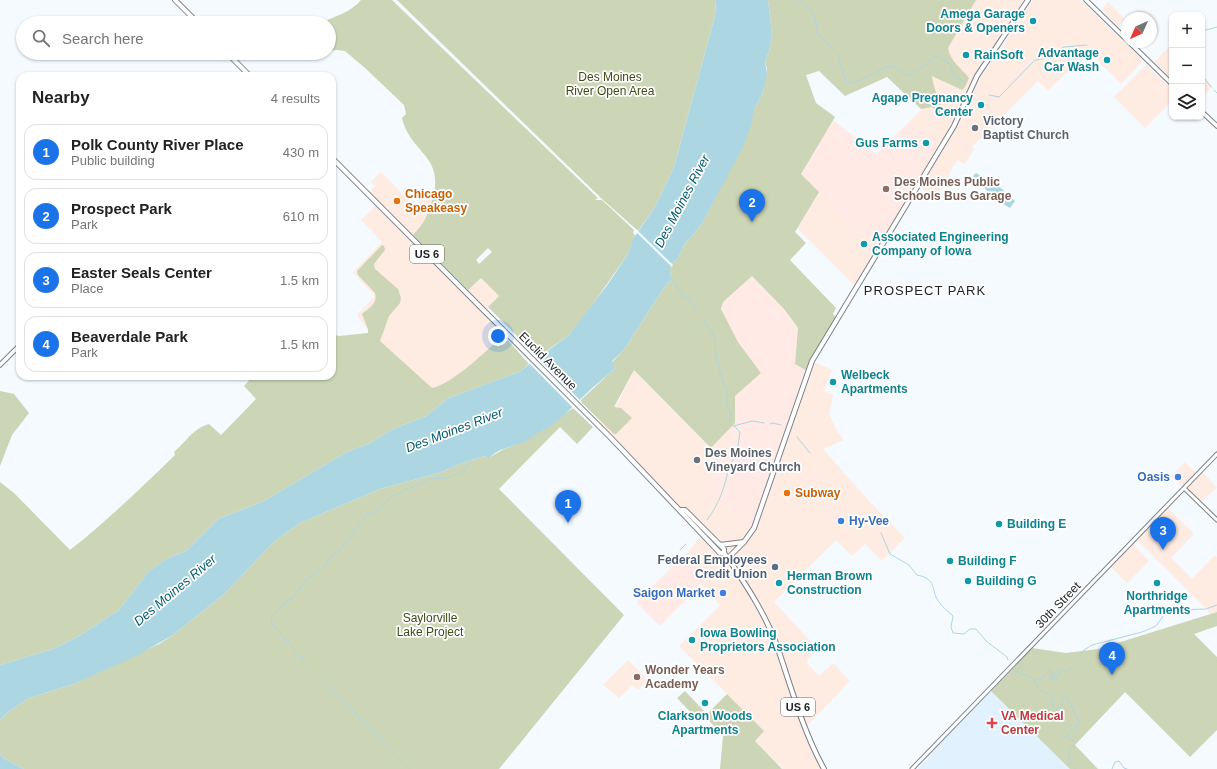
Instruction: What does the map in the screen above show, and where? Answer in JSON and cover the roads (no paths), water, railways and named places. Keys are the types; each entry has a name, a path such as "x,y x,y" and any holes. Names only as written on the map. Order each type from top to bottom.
{"main road":[{"path":"175,0 191,16"},
{"path":"728,558 744,542 754,528 812,361 954,126 977,76 1028,0"},
{"path":"1086,0 1121,34"},
{"path":"1135,48 1169,81"},
{"path":"234,60 246,72"},
{"path":"1205,115 1217,126"},
{"name":"Euclid Avenue","path":"336,162 681,510 682,513 720,553 724,553"},
{"path":"0,365 16,349"},
{"name":"Euclid Avenue","path":"681,510 684,510 724,549 724,553 728,558"},
{"path":"720,545 744,542"},
{"name":"US 6","path":"728,558 750,591 766,622 776,644 810,742 824,769"}],"street":[{"name":"30th Street","path":"912,769 1217,454"},
{"path":"1184,488 1217,520"}],"water":[{"name":"Des Moines River","path":"716,0 768,0 772,34 769,52 765,61 767,74 763,92 755,108 743,147 701,225 683,246 679,257 670,265 671,281 667,283 623,351 612,361 615,368 560,419 525,442 500,450 489,458 485,456 465,462 439,473 380,489 300,523 276,540 223,595 173,635 138,655 74,684 29,698 8,712 0,720 0,665 53,649 79,636 119,610 149,571 168,558 186,551 218,519 264,501 345,453 370,443 391,430 426,416 449,398 519,372 569,335 608,284 628,254 633,239 655,207 674,167 715,16"},
{"path":"976,173 1001,188 1015,201 1010,208 995,199 973,176"},
{"path":"0,754 3,758 24,769 0,769"}],"waterway":[{"path":"798,0 811,10 816,22 818,34 838,55 845,80 854,83 892,66 906,75 912,75 936,56 949,63 953,75 965,82"},
{"path":"1205,30 1217,27"},
{"path":"989,95 999,97 1035,60 1042,59 1064,47 1087,45"},
{"path":"1205,79 1211,87"},
{"path":"1214,90 1217,93"},
{"path":"670,277 681,293 695,307 696,310"},
{"path":"701,318 711,331 715,340 716,357 723,382 727,390 727,406 731,414 729,422 733,426 753,421 764,423"},
{"path":"770,424 773,423 781,425"},
{"path":"707,520 719,501 730,465 737,450 740,432 734,426"},
{"path":"797,437 810,453"},
{"path":"410,769 308,665 272,624 271,617 285,602 293,598 305,581 325,566 331,556 340,550 366,515 376,511 391,497 429,479 447,478 460,473 465,469 471,460"},
{"path":"881,533 890,554 909,565 917,575 924,577 931,582 936,598 953,616 951,627 953,633 964,634 970,629 976,629 986,641 1007,657 1008,660"},
{"path":"680,550 686,544"},
{"path":"1079,658 1084,650 1092,645 1142,632 1156,626 1164,615 1175,610 1206,609 1217,605"},
{"path":"1019,666 1020,667 1016,672 1033,678 1039,689 1054,700 1052,704 1056,710 1062,706 1062,698 1064,695 1067,696 1079,723 1068,733 1066,737 1074,741 1074,746 1069,755 1069,761 1076,769"},
{"path":"1034,681 1043,678 1050,669 1053,673 1052,679 1056,679 1059,672 1062,670 1068,672 1072,667"},
{"path":"1112,769 1115,762 1119,761 1124,768 1127,769"}],"place":[{"name":"Amega Garage Doors & Openers","path":"1033,21"},
{"name":"RainSoft","path":"966,55"},
{"name":"Advantage Car Wash","path":"1107,60"},
{"name":"Agape Pregnancy Center","path":"981,105"},
{"name":"Victory Baptist Church","path":"975,128"},
{"name":"Gus Farms","path":"926,143"},
{"name":"Des Moines Public Schools Bus Garage","path":"886,189"},
{"name":"Chicago Speakeasy","path":"397,201"},
{"name":"Prospect Park","path":"752,222"},
{"name":"Associated Engineering Company of Iowa","path":"864,244"},
{"name":"Welbeck Apartments","path":"833,382"},
{"name":"Des Moines Vineyard Church","path":"697,460"},
{"name":"Oasis","path":"1178,477"},
{"name":"Subway","path":"787,493"},
{"name":"Hy-Vee","path":"841,521"},
{"name":"Polk County River Place","path":"568,523"},
{"name":"Building E","path":"999,524"},
{"name":"Easter Seals Center","path":"1163,550"},
{"name":"Building F","path":"950,561"},
{"name":"Federal Employees Credit Union","path":"775,567"},
{"name":"Building G","path":"968,581"},
{"name":"Herman Brown Construction","path":"779,583"},
{"name":"Northridge Apartments","path":"1157,583"},
{"name":"Saigon Market","path":"723,593"},
{"name":"Iowa Bowling Proprietors Association","path":"692,640"},
{"name":"Beaverdale Park","path":"1112,675"},
{"name":"Wonder Years Academy","path":"637,677"},
{"name":"Clarkson Woods Apartments","path":"705,703"},
{"name":"VA Medical Center","path":"992,723"}],"district":[{"name":"PROSPECT PARK","path":"925,290"}],"park label":[{"name":"Des Moines River Open Area","path":"610,84"},
{"name":"Saylorville Lake Project","path":"430,625"}]}
